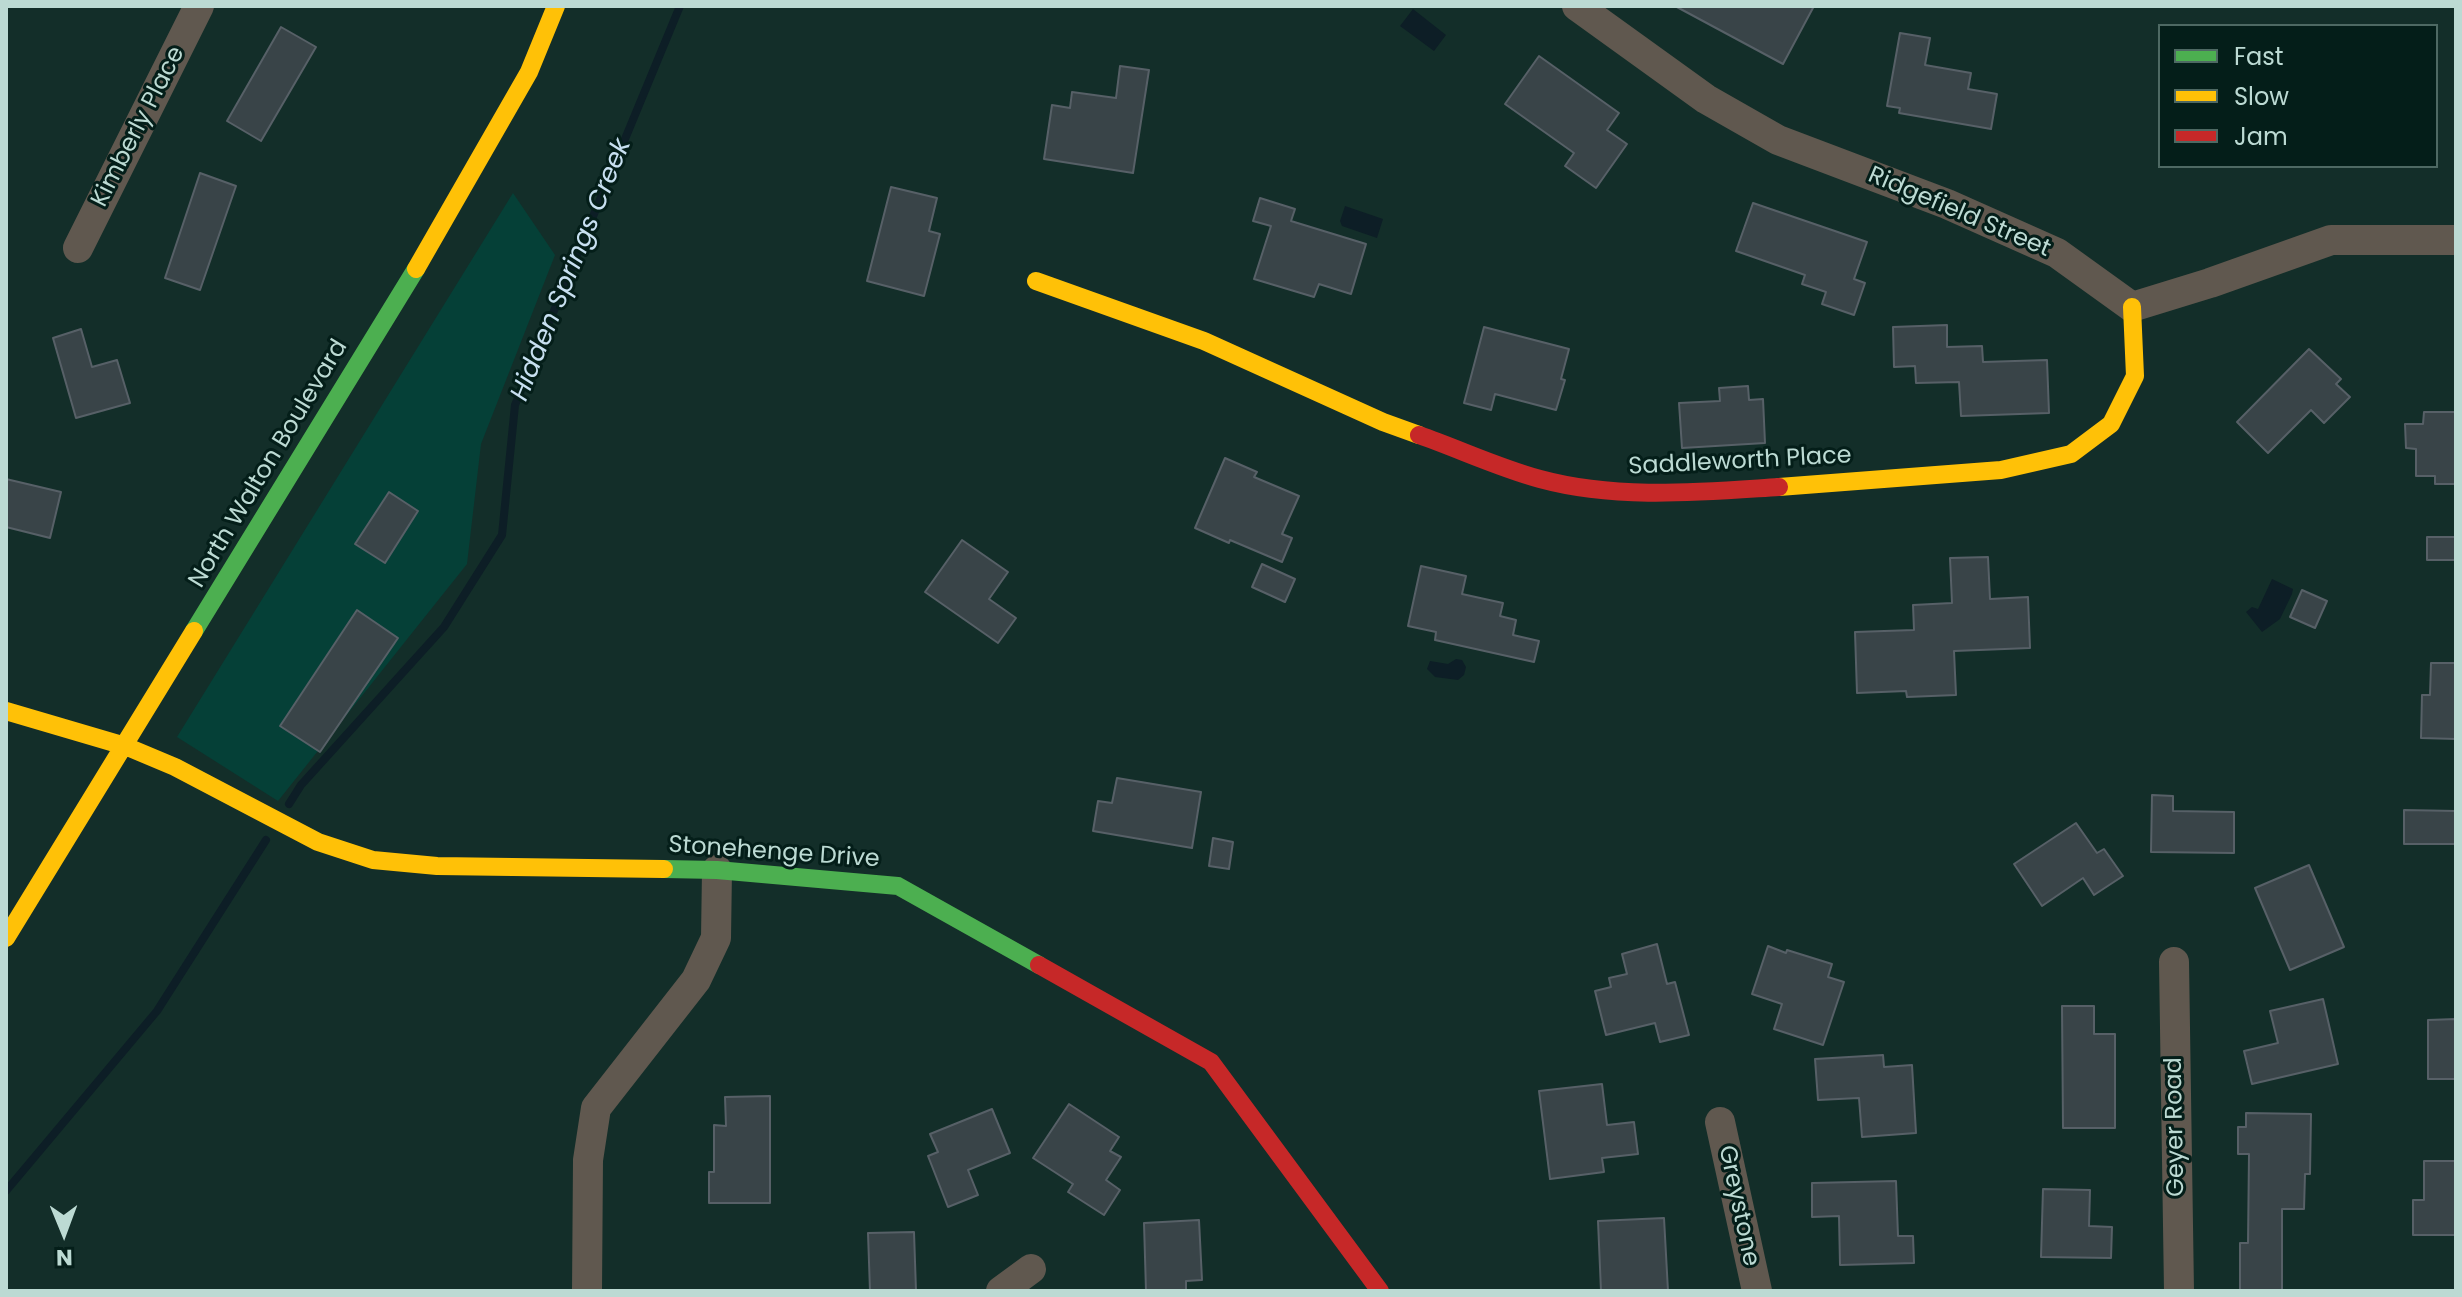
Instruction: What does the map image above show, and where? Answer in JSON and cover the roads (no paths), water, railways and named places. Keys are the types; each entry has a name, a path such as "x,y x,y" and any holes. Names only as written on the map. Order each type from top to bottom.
{"street":[{"name":"Kimberly Place","path":"78,248 199,6"},
{"name":"North Walton Boulevard","path":"6,938 434,240 529,72 556,6"},
{"name":"Ridgefield Street","path":"1577,6 1706,99 1778,140 1947,204 2057,253 2132,307"},
{"path":"2132,307 2331,240 2456,240"},
{"name":"Saddleworth Place","path":"1036,281 1204,341 1383,422 1541,479 1614,492 1719,491 2001,470 2071,454 2111,424 2135,376 2132,307"},
{"name":"Stonehenge Drive","path":"6,711 125,746 175,767 318,842 373,860 437,866 717,870 898,886 1211,1062 1380,1291"},
{"path":"587,1291 588,1160 596,1108 696,980 716,938 717,870"},
{"name":"Geyer Road","path":"2174,962 2179,1291"},
{"name":"Greystone","path":"1720,1122 1757,1291"},
{"path":"1001,1291 1031,1269"}],"water":[{"path":"1413,9 1446,35 1434,51 1400,26"},
{"path":"1345,206 1383,219 1377,238 1342,226 1340,221"},
{"path":"2272,579 2293,589 2280,619 2262,632 2246,612 2252,607 2258,609"},
{"path":"1456,659 1462,660 1466,667 1464,675 1458,680 1435,677 1427,669 1430,661 1448,664"}],"waterway":[{"name":"Hidden Springs Creek","path":"289,804 301,785 444,627 502,535 515,405 680,6"},
{"name":"Hidden Springs Creek","path":"6,1191 157,1011 266,840"}]}
